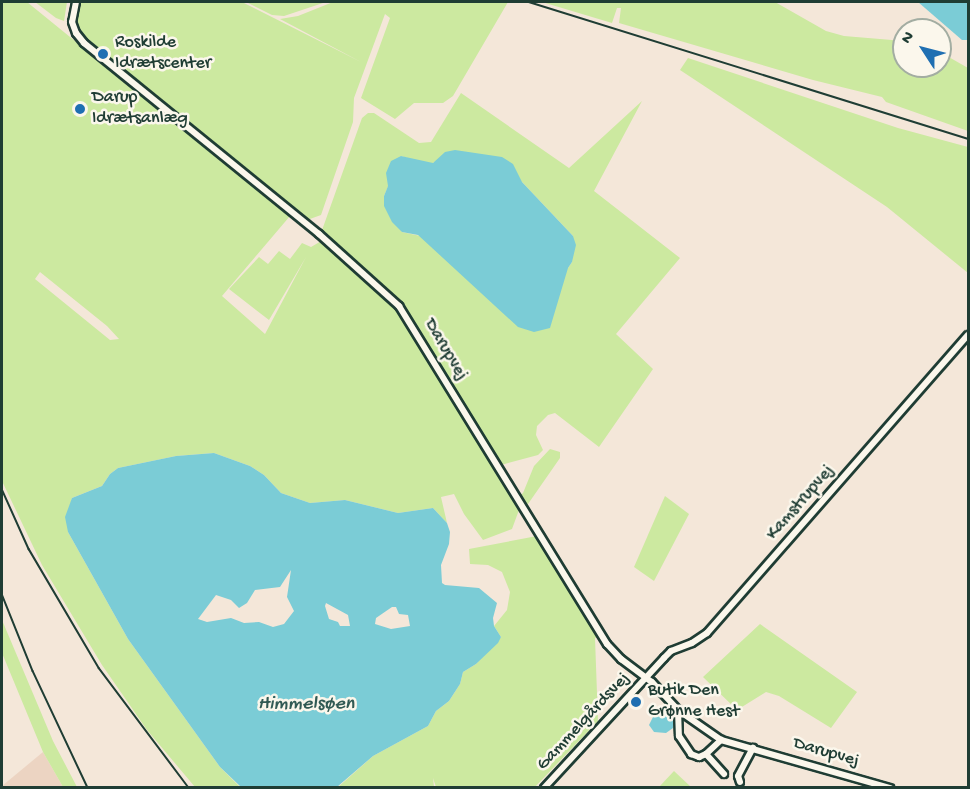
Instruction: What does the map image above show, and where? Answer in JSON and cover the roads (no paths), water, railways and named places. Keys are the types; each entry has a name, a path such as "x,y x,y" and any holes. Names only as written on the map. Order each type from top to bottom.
{"street":[{"name":"Darupvej","path":"76,2 72,22 76,33 84,43 319,234 399,306 607,644 621,659 646,678 678,710 721,740 890,788"},
{"name":"Kamstrupvej","path":"646,678 672,651 692,643 707,633 969,335"},
{"name":"Gammelgårdsvej","path":"544,788 646,678"},
{"path":"678,710 678,729 685,747 696,756 706,754 721,740"},
{"path":"740,782 738,776 753,748"},
{"path":"706,754 724,774"}],"water":[{"path":"918,2 968,2 968,40 962,40 952,31 952,18 937,18"},
{"path":"455,150 502,157 513,164 522,182 573,236 576,245 572,262 568,268 550,328 534,332 518,327 418,235 402,232 392,222 384,206 384,196 388,186 386,173 391,161 401,156 433,163 445,152"},
{"name":"Himmelsøen","path":"214,453 250,466 264,475 281,493 310,503 345,500 398,513 433,508 447,523 450,532 449,544 441,565 442,583 479,588 497,603 493,618 494,626 501,637 498,643 476,664 463,672 460,684 449,701 436,711 428,726 373,756 337,787 241,787 220,767 128,639 68,532 65,517 72,498 102,486 110,474 118,468 176,456","holes":["291,570 287,597 294,611 284,624 273,627 259,622 244,623 231,618 207,622 198,619 216,595 231,600 239,608 247,603 255,590 280,587","326,603 348,615 350,626 340,626 338,622 329,619","392,607 396,607 399,614 408,615 410,626 391,629 375,624 376,618"]},
{"path":"669,706 674,713 673,728 666,733 654,732 649,725 653,717"}],"railway":[{"path":"529,2 968,139"},
{"path":"2,489 29,549 99,668 189,788"},
{"path":"2,594 33,671 88,788"}],"place":[{"name":"Roskilde Idrætscenter","path":"103,54"},
{"name":"Darup Idrætsanlæg","path":"80,109"},
{"name":"Butik Den Grønne Hest","path":"636,702"}]}
